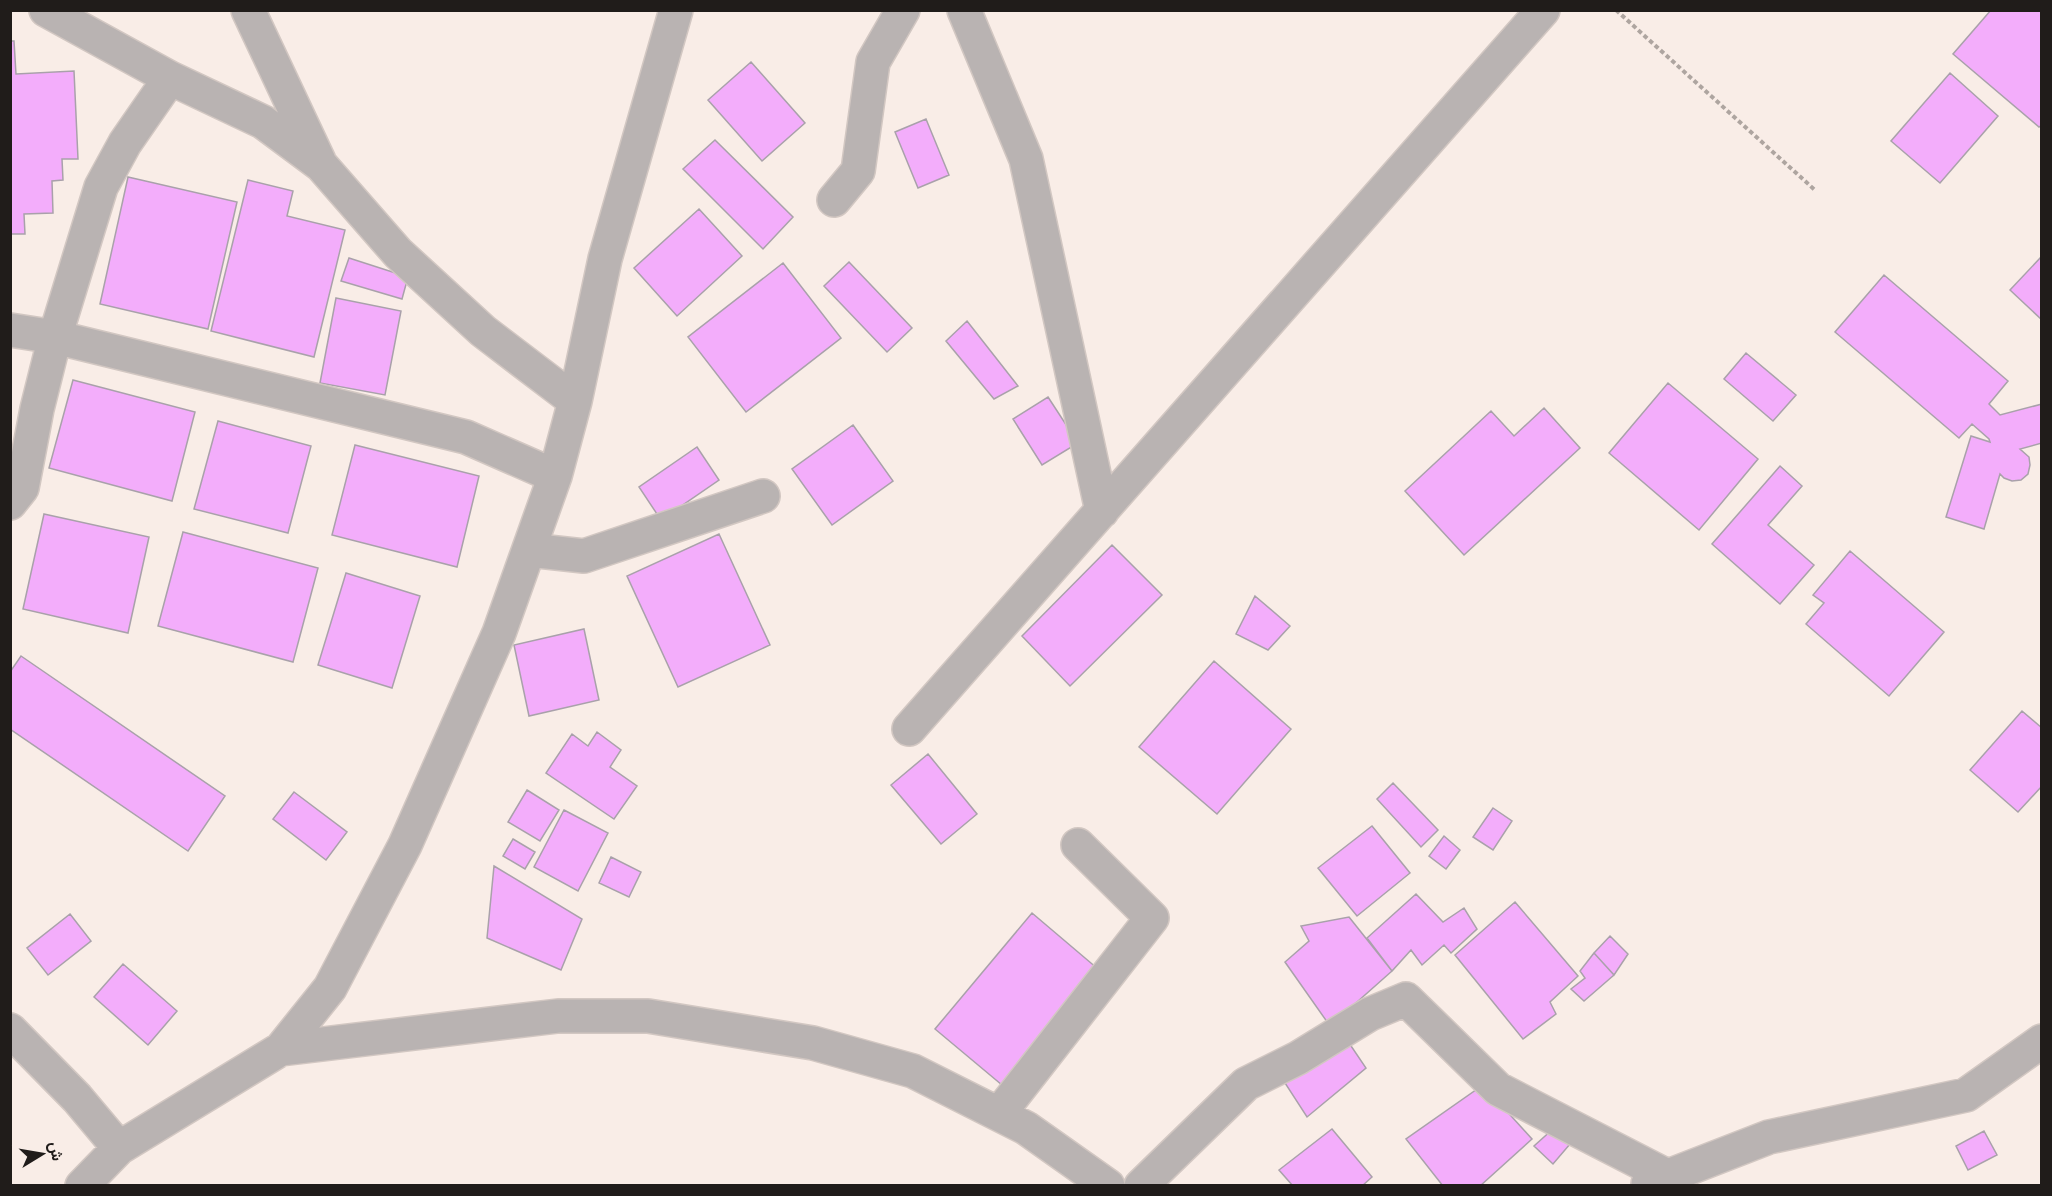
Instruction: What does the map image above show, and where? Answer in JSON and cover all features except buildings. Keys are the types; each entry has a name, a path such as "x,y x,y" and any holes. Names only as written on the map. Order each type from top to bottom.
{"street":[{"path":"46,10 170,78 263,122 321,165 398,253 483,331 575,401"},
{"path":"248,10 321,165"},
{"path":"82,1185 119,1148 281,1049 330,988 405,845 499,633 555,476 575,401 605,259 676,10"},
{"path":"834,200 858,171 873,62 903,10"},
{"path":"964,10 1026,159 1101,511"},
{"path":"909,729 1543,10"},
{"path":"10,503 22,488 37,408 55,337 101,187 125,143 170,78"},
{"path":"10,330 55,337 466,438 555,476"},
{"path":"529,550 584,556 763,496"},
{"path":"999,1114 1152,918 1078,844"},
{"path":"1141,1185 1246,1084 1298,1058 1370,1014 1406,999 1498,1089 1656,1181 1769,1137 1966,1095 2042,1041"},
{"path":"281,1049 558,1016 648,1016 813,1043 914,1071 1026,1128 1108,1185"},
{"path":"10,1030 77,1098 119,1148"}],"path":[{"path":"1616,10 1816,191"}]}
